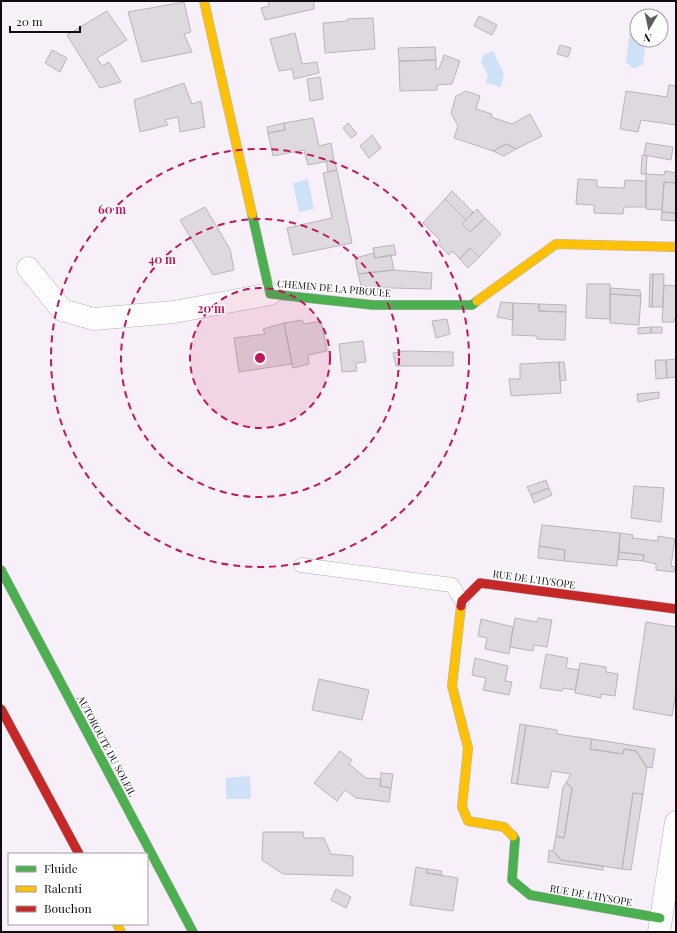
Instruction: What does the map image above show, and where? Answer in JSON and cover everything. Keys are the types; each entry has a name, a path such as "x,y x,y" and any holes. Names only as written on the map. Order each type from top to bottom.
{"main road":[{"name":"CHEMIN DE LA PIBOULE","path":"204,1 270,294 373,305 472,305 556,244 676,247"},
{"name":"AUTOROUTE DU SOLEIL","path":"1,570 193,932"},
{"name":"RUE DE L'HYSOPE","path":"659,925 530,895 512,880 515,839 504,827 468,821 462,807 468,748 452,686 462,601 480,583 676,609"},
{"path":"1,709 78,853"}],"street":[{"path":"28,268 62,310 94,319 174,312 270,294"},
{"path":"659,925 676,822"}],"lane":[{"path":"301,566 452,585 462,601"}],"water":[{"path":"629,38 629,48 645,48 643,65 632,68 626,63"},
{"path":"493,51 504,74 501,87 486,83 488,75 481,62 483,55"},
{"path":"308,179 314,209 299,212 293,183"},
{"path":"250,776 251,799 226,799 226,778"}],"building":[{"path":"268,1 314,1 314,9 265,20 261,8 269,6"},
{"path":"184,2 191,32 184,34 192,52 142,62 128,12"},
{"path":"107,11 127,40 97,58 102,66 109,62 121,82 100,88 67,35"},
{"path":"479,16 497,25 492,35 474,26"},
{"path":"373,18 375,49 325,53 323,23 347,21 347,19"},
{"path":"295,33 302,64 317,62 319,73 294,79 292,69 279,71 270,39"},
{"path":"560,45 571,48 568,57 557,54"},
{"path":"435,47 436,60 399,61 398,48"},
{"path":"52,50 67,58 60,72 45,63"},
{"path":"444,55 460,61 452,84 437,85 437,90 400,91 399,61 436,60 436,69 439,69"},
{"path":"320,77 323,99 310,101 307,79"},
{"path":"184,83 192,104 201,101 205,127 180,132 178,117 165,120 168,125 140,132 134,100"},
{"path":"669,85 676,86 676,125 641,120 638,132 620,129 626,91 667,97"},
{"path":"466,91 480,96 476,109 492,114 491,117 512,124 530,114 542,136 516,149 506,144 493,151 454,138 458,126 451,113 456,96"},
{"path":"313,118 319,146 331,143 334,160 308,165 304,150 273,156 268,133 285,130 284,123"},
{"path":"284,123 285,130 268,133 267,127"},
{"path":"348,123 357,134 351,138 343,128"},
{"path":"372,135 381,148 369,158 360,146"},
{"path":"646,143 673,147 671,160 644,155"},
{"path":"506,144 516,149 504,156 493,151"},
{"path":"642,155 647,156 646,174 641,174"},
{"path":"334,160 337,170 328,172 326,161"},
{"path":"337,170 352,243 293,255 287,228 332,218 323,173"},
{"path":"665,171 676,173 676,183 664,182 662,210 646,209 646,174 664,175"},
{"path":"578,179 597,180 597,187 624,188 625,180 646,181 646,207 624,207 623,214 594,213 594,205 576,204"},
{"path":"664,182 676,183 676,213 662,212"},
{"path":"452,191 473,212 466,220 445,199"},
{"path":"445,199 466,220 462,224 470,232 485,218 501,234 479,257 470,248 460,259 452,251 449,255 437,243 440,240 423,223"},
{"path":"205,207 230,249 234,270 213,275 180,220"},
{"path":"477,209 485,218 470,232 462,224"},
{"path":"662,212 676,213 676,221 661,220"},
{"path":"394,245 396,255 375,258 373,248"},
{"path":"470,248 479,257 468,268 460,259"},
{"path":"374,253 375,258 391,255 394,270 358,274 355,258"},
{"path":"394,270 432,273 431,289 362,289 358,274"},
{"path":"650,274 653,274 652,307 649,307"},
{"path":"653,274 664,274 663,307 652,307"},
{"path":"587,284 610,284 610,319 586,318"},
{"path":"664,285 676,286 676,319 674,319 674,322 662,322"},
{"path":"610,288 640,290 641,296 610,294"},
{"path":"610,294 641,296 639,325 610,323"},
{"path":"501,302 513,303 513,320 497,317"},
{"path":"513,303 539,304 539,311 566,312 565,340 537,339 537,336 512,335"},
{"path":"539,304 566,305 566,312 539,311"},
{"path":"447,319 450,334 436,338 432,321"},
{"path":"302,320 304,324 321,321 327,351 308,355 309,364 293,368 284,323"},
{"path":"284,323 292,364 239,372 234,338 265,334 263,329"},
{"path":"651,327 651,333 638,334 638,328"},
{"path":"651,327 662,327 662,333 651,333"},
{"path":"363,341 366,362 356,363 357,371 342,372 339,344"},
{"path":"405,351 453,352 453,366 396,366 393,353"},
{"path":"676,359 676,377 667,378 666,360"},
{"path":"655,360 666,360 667,378 656,379"},
{"path":"559,362 561,393 511,396 509,379 520,379 520,364"},
{"path":"559,362 564,362 566,380 560,381"},
{"path":"659,392 659,398 638,402 637,394"},
{"path":"546,480 549,488 531,495 527,487"},
{"path":"634,486 664,488 661,522 631,518"},
{"path":"549,488 552,495 534,503 531,495"},
{"path":"542,525 620,533 617,566 564,561 565,550 539,546"},
{"path":"620,533 633,535 632,538 658,541 658,536 675,539 671,566 675,567 674,572 656,570 656,564 643,561 644,555 619,552"},
{"path":"539,546 565,550 564,561 538,558"},
{"path":"619,552 644,555 643,561 618,559"},
{"path":"515,618 537,622 538,618 552,620 547,647 534,645 533,651 510,647"},
{"path":"481,619 513,627 509,654 485,649 487,638 478,636"},
{"path":"646,622 676,627 676,691 672,716 633,709"},
{"path":"546,654 568,658 566,668 579,670 575,690 563,688 562,691 540,688"},
{"path":"475,658 508,666 505,681 512,682 509,695 483,690 486,678 472,675"},
{"path":"580,663 606,667 606,672 618,674 615,696 601,694 601,698 575,693"},
{"path":"319,679 369,690 362,720 312,710"},
{"path":"520,724 526,725 517,784 511,783"},
{"path":"526,725 557,730 557,734 592,739 590,749 623,754 624,749 636,751 647,767 643,794 633,793 622,869 561,860 553,851 556,836 564,838 572,788 566,783 571,774 552,771 548,788 517,784"},
{"path":"592,739 655,749 652,768 646,767 636,751 624,749 623,754 590,749"},
{"path":"340,751 352,760 349,764 366,778 381,779 380,786 391,788 389,802 356,798 345,790 337,801 314,783"},
{"path":"381,773 393,774 391,788 380,786"},
{"path":"566,783 572,788 564,838 556,836 563,787"},
{"path":"633,793 643,794 631,870 622,869"},
{"path":"263,832 303,832 304,838 324,838 331,854 353,856 353,876 283,874 262,860"},
{"path":"549,850 553,851 561,860 603,866 603,870 548,862"},
{"path":"416,867 427,869 427,873 458,878 453,911 410,905"},
{"path":"427,869 442,871 441,875 427,873"},
{"path":"336,889 351,897 346,908 331,900"}],"traffic: fast":[{"path":"252,214 270,294 373,305 472,305 477,301"},
{"path":"1,570 193,932"},
{"path":"513,836 515,839 512,880 530,895 660,918"}],"traffic: slow":[{"path":"204,1 252,214"},
{"path":"477,301 556,244 676,247"},
{"path":"461,606 452,686 468,748 462,807 468,821 504,827 513,836"},
{"path":"118,925 121,932"}],"traffic: jam":[{"path":"461,606 462,601 480,583 676,609"},
{"path":"1,709 78,853"}]}
